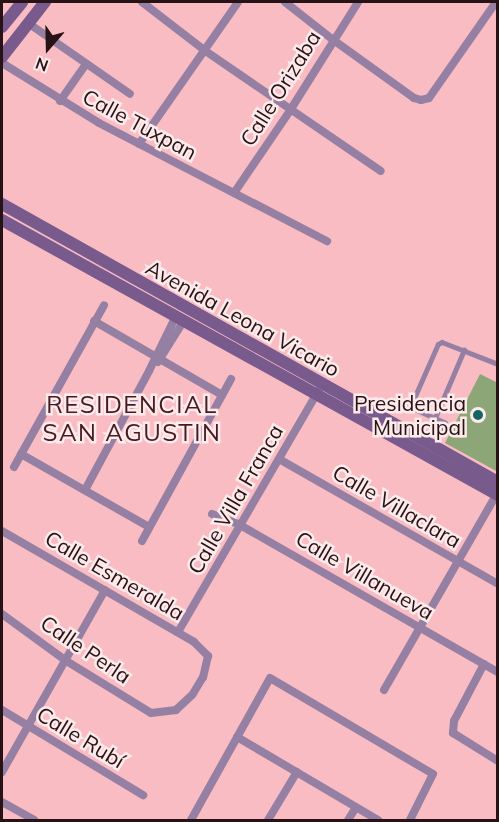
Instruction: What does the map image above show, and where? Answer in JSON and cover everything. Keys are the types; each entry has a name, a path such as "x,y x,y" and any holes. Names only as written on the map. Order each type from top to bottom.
{"street":[{"path":"2,27 22,2"},
{"path":"2,57 45,2"},
{"path":"142,2 204,50 381,171"},
{"path":"139,144 238,2"},
{"path":"285,2 332,39 414,98 421,100 429,98 496,2"},
{"name":"Calle Orizaba","path":"234,193 291,109 332,39 357,2"},
{"name":"Calle Tuxpan","path":"28,23 130,94"},
{"name":"Calle Tuxpan","path":"2,63 60,101 327,241"},
{"path":"60,101 86,64"},
{"name":"Avenida Leona Vicario","path":"2,204 319,390 497,491"},
{"name":"Avenida Leona Vicario","path":"2,220 179,320 434,447 497,491"},
{"path":"14,467 104,305"},
{"path":"85,490 179,320"},
{"path":"94,321 222,395"},
{"path":"142,541 231,379"},
{"name":"Calle Villa Franca","path":"178,632 319,390"},
{"path":"21,454 150,527"},
{"name":"Calle Villaclara","path":"279,459 498,584"},
{"path":"384,690 422,628 497,491"},
{"name":"Calle Villanueva","path":"212,514 240,525 498,672"},
{"name":"Calle Esmeralda","path":"2,531 178,632 208,656 203,677 192,695 176,710 152,713"},
{"path":"2,772 105,590"},
{"name":"Calle Perla","path":"2,614 65,660 152,713"},
{"path":"484,664 456,715 453,734 498,761"},
{"path":"191,820 270,678 433,774 410,820"},
{"name":"Calle Rubí","path":"2,710 143,795"},
{"path":"237,737 378,820"},
{"path":"268,820 297,772"},
{"path":"2,802 34,820"},
{"path":"348,820 356,807"}],"lane":[{"path":"434,447 446,426 435,418 414,409 412,403 438,344 442,342 498,364"},
{"path":"435,418 464,350"}],"building":[{"name":"Presidencia Municipal","path":"480,374 498,383 498,472 445,443"}],"place":[{"name":"Presidencia Municipal","path":"478,415"}],"district":[{"name":"RESIDENCIAL SAN AGUSTIN","path":"132,419"}]}
